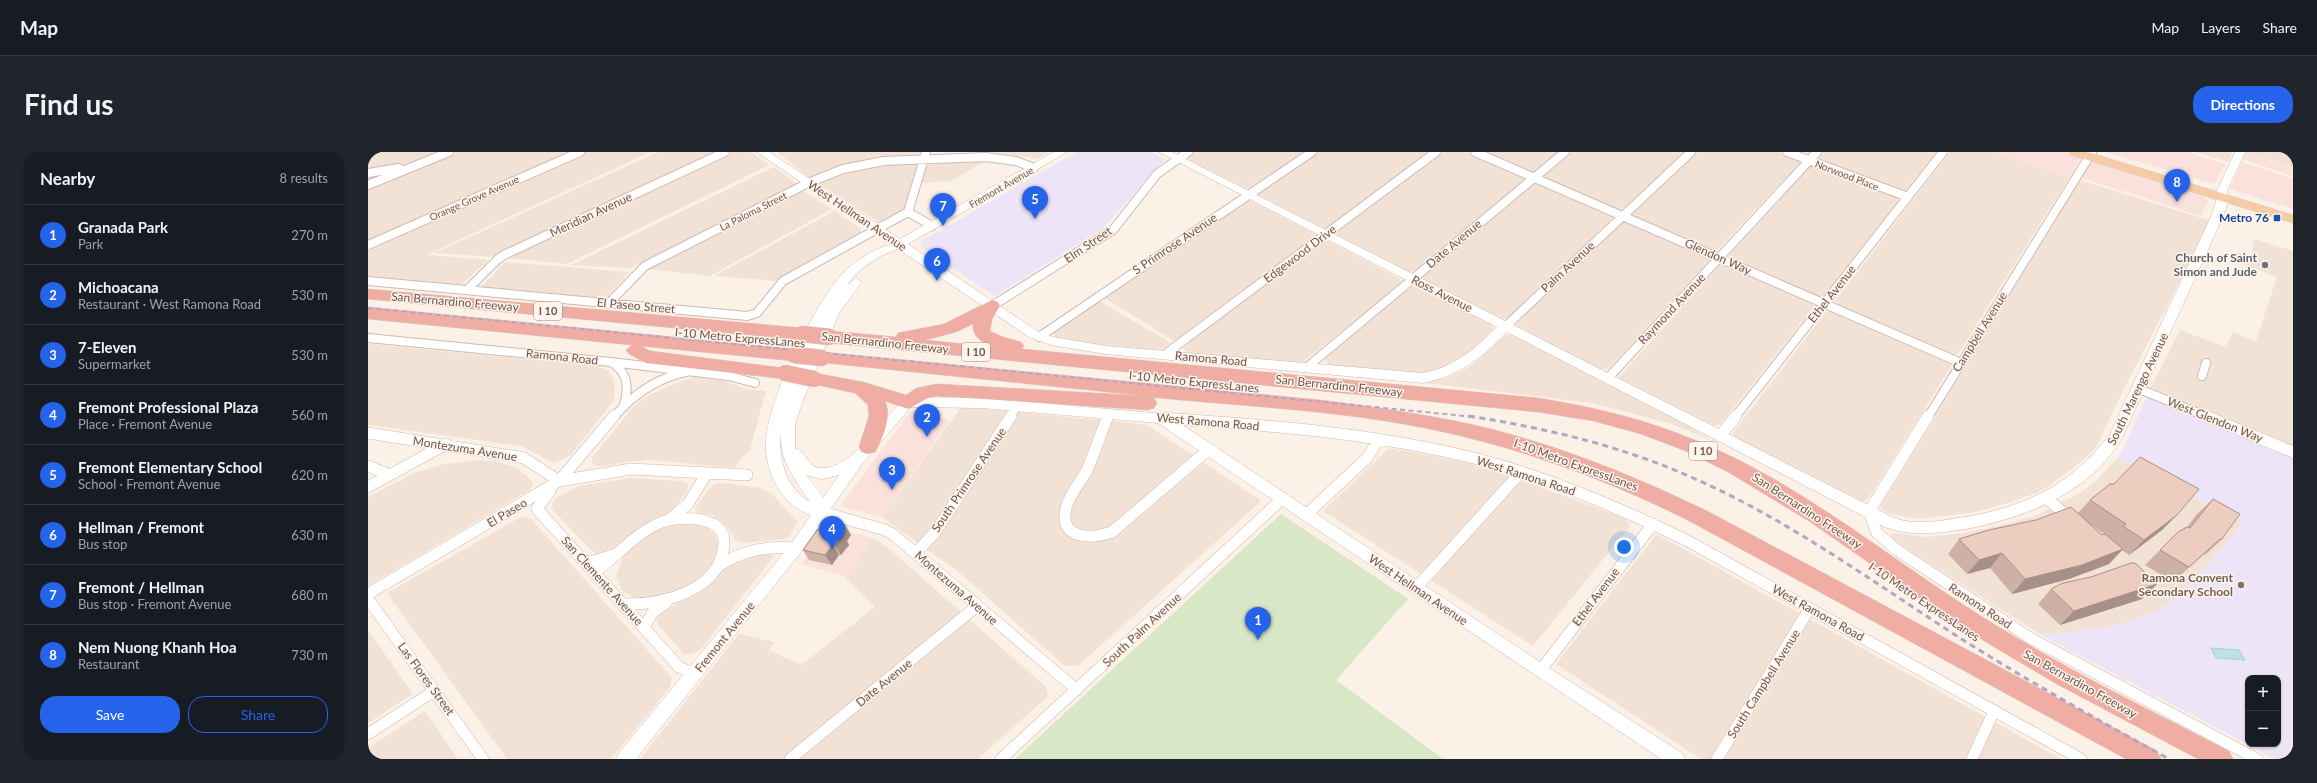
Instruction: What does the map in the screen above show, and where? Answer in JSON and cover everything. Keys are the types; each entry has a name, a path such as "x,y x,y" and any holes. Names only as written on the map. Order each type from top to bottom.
{"highway":[{"name":"San Bernardino Freeway","path":"368,294 727,328 794,354"},
{"name":"I-10 Metro ExpressLanes","path":"368,303 683,333 794,354"},
{"path":"826,354 936,333 955,327 992,306"},
{"path":"992,306 981,326 983,334 989,339 1015,346 1060,351 1109,364"},
{"name":"I-10 Metro ExpressLanes","path":"368,313 794,354 826,354 1539,414 1608,428 1655,443 1704,462 1753,487 1791,511 1965,631 2018,663 2195,759"},
{"path":"368,323 635,350 646,357 826,354 977,383 1379,425 1486,447 1555,468 1672,515 2126,759"},
{"path":"683,333 727,328"},
{"path":"826,354 857,387 875,400 879,410 878,421 862,454"},
{"name":"San Bernardino Freeway","path":"826,354 1109,364 1538,405 1599,416 1649,430 1712,455 1765,482 1972,622 2041,663 2221,759"},
{"name":"I-10 Metro ExpressLanes","path":"826,354 931,368 1361,412 1457,428 1534,448 1634,485 1702,518 2150,759"},
{"path":"931,368 977,383"},
{"path":"857,387 908,402 923,393 937,390 1187,405"},
{"path":"1486,447 1534,448"}],"main road":[{"path":"2075,152 2093,153 2222,194 2293,219"},
{"path":"2222,194 2293,212"}],"street":[{"path":"368,185 449,152"},
{"name":"Orange Grove Avenue","path":"368,245 580,152"},
{"name":"Meridian Avenue","path":"467,290 498,259 506,254 725,152"},
{"name":"West Hellman Avenue","path":"762,152 875,230 992,306"},
{"name":"Fremont Avenue","path":"822,512 803,506 788,491 778,474 774,462 772,445 776,418 808,337 825,304 841,284 863,263 886,248 898,245 1062,152"},
{"name":"Ross Avenue","path":"1164,152 1721,435"},
{"name":"Elm Street","path":"992,306 1110,232 1157,174 1188,152"},
{"name":"S Primrose Avenue","path":"1038,337 1312,152"},
{"name":"Edgewood Drive","path":"1164,355 1436,152"},
{"name":"Glendon Way","path":"1475,152 1961,363"},
{"name":"Date Avenue","path":"1306,368 1565,152"},
{"name":"Palm Avenue","path":"1441,375 1464,364 1691,152"},
{"name":"Norwood Place","path":"1787,152 1908,197"},
{"name":"Raymond Avenue","path":"1608,378 1817,152"},
{"name":"Ethel Avenue","path":"1721,435 1943,152"},
{"name":"South Marengo Avenue","path":"1869,512 1895,524 1931,527 1987,520 2015,512 2048,499 2075,482 2104,456 2116,436 2157,344 2166,331 2215,221 2222,194 2240,152"},
{"name":"Campbell Avenue","path":"1869,512 2093,153"},
{"path":"875,230 908,212 925,156"},
{"name":"La Paloma Street","path":"608,304 645,266 808,183 836,171 859,165 925,156 996,158 1016,161 1034,168"},
{"path":"368,173 417,165"},
{"path":"908,212 932,226"},
{"name":"El Paseo Street","path":"368,281 740,316 752,315 757,313 783,281 875,230"},
{"name":"Fremont Avenue","path":"822,512 815,495 794,468 787,441 793,409 832,315 852,285 874,266 893,253 898,245"},
{"name":"Ramona Road","path":"992,306 1038,337 1054,342 1099,349 1405,378 1423,378 1441,375"},
{"name":"Ramona Road","path":"368,338 690,371 729,376 755,383"},
{"path":"611,362 620,367 626,375 627,390 624,405"},
{"path":"2202,376 2206,363"},
{"name":"El Paseo","path":"368,594 521,505 559,481 624,405 644,389 657,382 679,373 690,371"},
{"name":"West Glendon Way","path":"2137,388 2293,452"},
{"path":"822,512 862,454 908,402"},
{"name":"West Ramona Road","path":"908,402 961,402 1018,405 1109,414 1215,421 1379,439 1457,455 1521,472 1568,488 1653,524 1810,608 2081,759"},
{"name":"South Primrose Avenue","path":"916,553 936,531 1018,405"},
{"path":"1109,414 1085,474 1066,509 1067,526 1073,533 1081,537 1102,536 1112,532 1208,450"},
{"name":"West Hellman Avenue","path":"1161,418 1540,671 1676,759"},
{"name":"Montezuma Avenue","path":"368,433 446,444 524,458 559,481"},
{"path":"1721,435 1869,512"},
{"path":"1306,515 1368,458 1379,439"},
{"path":"787,441 804,468 815,473 834,471 862,454"},
{"path":"368,487 446,444"},
{"path":"368,466 390,475"},
{"path":"559,481 631,469 747,475"},
{"path":"1416,588 1521,472"},
{"path":"594,573 639,534 669,520 688,504 707,473"},
{"name":"San Clemente Avenue","path":"559,481 539,504 537,509 680,667 695,674"},
{"path":"2048,499 2062,512"},
{"name":"South Palm Avenue","path":"1001,759 1282,500"},
{"path":"688,504 690,514 694,517"},
{"name":"Fremont Avenue","path":"625,759 796,548 822,512"},
{"name":"Montezuma Avenue","path":"822,512 884,530 916,553 1077,690"},
{"name":"Ramona Road","path":"1869,512 1877,533 1892,546 1981,607 2030,638 2257,759"},
{"path":"669,520 694,517 704,519 718,530 724,541 733,549 744,551 772,546 796,548"},
{"name":"Ethel Avenue","path":"1540,671 1653,524"},
{"path":"715,569 722,554 724,541"},
{"path":"644,628 653,612 672,598 697,586 715,569 744,551"},
{"path":"584,561 604,559 619,552"},
{"path":"623,604 645,605 672,598"},
{"name":"Las Flores Street","path":"368,599 483,759"},
{"name":"Date Avenue","path":"790,759 977,606"},
{"name":"South Campbell Avenue","path":"1717,759 1810,608"},
{"path":"368,734 434,691"},
{"path":"1972,759 1994,711"}],"shaded area":[{"path":"368,152 437,152 368,180"},
{"path":"455,152 573,152 368,243 368,188"},
{"path":"585,152 651,152 426,255 488,260 461,285 368,277 368,246"},
{"path":"658,152 718,152 495,257 434,253"},
{"path":"731,152 751,152 769,165 567,264 507,258"},
{"path":"777,152 922,152 906,210 882,224 807,176"},
{"path":"993,152 1050,152 1038,159"},
{"path":"1077,152 1151,152 1165,159 1102,229 995,296 921,248 922,241"},
{"path":"1194,152 1305,152 1247,189 1187,160 1187,156"},
{"path":"1318,152 1430,152 1325,229 1258,195 1269,185"},
{"path":"1443,152 1467,152 1524,177 1525,180 1417,269 1411,272 1407,272 1336,235 1336,232 1344,225"},
{"path":"1482,152 1558,152 1535,172 1529,172"},
{"path":"1570,152 1685,152 1628,205 1619,210 1544,178 1543,175"},
{"path":"1697,152 1778,152 1798,160 1800,163 1716,251 1634,217 1633,214"},
{"path":"1823,152 1936,152 1905,191 1900,192 1821,162 1818,158"},
{"path":"1950,152 1995,152 2069,178 1958,354 1954,355 1840,305 1835,301"},
{"path":"1995,152 2066,152 2078,156 2080,159 2069,178"},
{"path":"2106,152 2187,152 2225,164 2215,184"},
{"path":"2195,152 2232,152 2228,162"},
{"path":"2246,152 2293,152 2293,167"},
{"path":"2246,152 2293,168 2293,176 2242,159"},
{"path":"985,161 951,181 920,183 926,167 931,164"},
{"path":"2095,162 2204,197 2208,201 2201,216 2082,178 2091,163"},
{"path":"2242,162 2293,179 2293,209 2230,189"},
{"path":"1815,166 1895,196 1899,200 1823,296 1817,296 1732,259 1729,255 1810,167"},
{"path":"774,167 797,185 630,268 571,265"},
{"path":"2080,180 2211,221 2127,383 2095,449 2081,462 2049,486 2036,493 2004,504 1976,512 1927,518 1910,518 1885,512 1881,508 1881,505"},
{"path":"1538,183 1612,215 1613,218 1507,318 1499,318 1423,280 1423,276 1432,268 1533,184"},
{"path":"801,190 832,209 710,276 646,269"},
{"path":"1246,201 1251,201 1314,233 1314,237 1174,341 1103,297"},
{"path":"835,211 862,230 862,233 775,281 714,276"},
{"path":"1627,221 1707,257 1710,260 1608,369 1599,369 1517,326 1525,315 1623,222"},
{"path":"2255,239 2293,251 2293,447 2151,387 2180,330 2226,347 2233,332 2256,341 2277,277 2233,260 2237,252 2251,257"},
{"path":"1323,241 1329,241 1402,280 1393,290 1303,362 1298,363 1186,352 1184,349 1187,344"},
{"path":"505,262 629,272 608,295 599,298 481,287"},
{"path":"1720,265 1726,265 1811,302 1814,306 1721,424 1715,426 1620,379 1619,377"},
{"path":"1414,286 1491,324 1493,330 1467,355 1450,367 1422,374 1331,366 1328,364 1325,360 1327,357 1403,293"},
{"path":"1099,300 1171,343 1158,350 1073,342 1057,338 1053,335 1056,330"},
{"path":"1829,311 1947,361 1952,365 1868,499 1862,502 1737,439 1732,434 1826,312"},
{"path":"1511,334 1672,416 1716,443 1672,424 1592,403 1425,383 1426,381 1447,378 1470,367 1505,335"},
{"path":"368,344 598,366 607,370 612,376 615,386 614,400 571,455 554,463 521,446 368,425"},
{"path":"694,377 725,381 745,389 766,391 749,452 741,458 735,468 650,460 632,461 606,466 596,466 592,463 592,458 633,407 644,398 664,388"},
{"name":"Ramona Convent Secondary School","path":"2147,397 2293,457 2293,759 2275,759 2252,747 2281,747 2281,675 2245,675 2245,743 2041,635 2100,629 2132,621 2157,611 2176,597 2201,572 2244,523 2117,458 2123,449"},
{"path":"961,407 1135,423 1148,426 1260,500 1260,502 1078,666 1065,666 961,574 882,517"},
{"path":"911,411 950,420 882,517 840,506"},
{"path":"1389,448 1456,460 1487,468 1625,518 1630,526 1533,646 1323,511"},
{"path":"2117,458 2244,522 2201,572 2176,597 2157,611 2132,621 2100,629 2041,635 1890,538 1892,533 1927,537 1964,533 2035,516 2080,493 2096,481"},
{"path":"474,460 496,461 514,467 527,476 533,483 531,489 368,586 368,497 417,472 445,464"},
{"path":"630,478 684,481 688,485 688,489 674,510 668,515 639,528 613,550 598,555 594,553 551,508 555,498 579,486"},
{"path":"727,483 760,488 771,493 797,521 790,536 783,539 744,543 736,541 727,527 712,515 697,512 695,508 709,488 716,484"},
{"path":"521,517 531,519 672,678 670,687 611,759 507,759 387,593"},
{"path":"687,522 704,525 715,534 718,545 714,562 698,580 679,592 654,599 633,597 622,591 616,576 625,552 641,537 661,526"},
{"path":"830,527 872,538 851,571 844,576 801,564"},
{"path":"1655,536 1660,536 2061,759 1701,759 1556,664"},
{"path":"872,538 887,547 1046,687 1048,696 978,759 640,759 739,634 774,642 769,650 801,665 875,607 844,576 851,571"},
{"path":"771,554 774,556 701,649 685,655 658,625 657,619 661,612 698,592 726,565 747,556"},
{"path":"368,630 413,694 368,723"},
{"path":"425,711 458,759 368,759 368,748"}],"green space":[{"path":"1281,514 1408,599 1336,680 1443,759 1015,759"}],"water":[{"path":"2211,648 2239,650 2245,660 2216,658"}],"building":[{"path":"2140,457 2199,489 2177,515 2144,540 2123,526 2126,524 2090,500 2110,484 2114,484"},
{"path":"2213,499 2240,514 2221,540 2220,539 2189,567 2160,550 2178,532 2187,527 2190,528"},
{"path":"2071,507 2102,535 2105,534 2123,549 2082,565 2025,579 2002,553 1979,560 1959,539 1989,530 2036,520"},
{"path":"827,522 845,525 839,534 843,535 835,545 833,545 825,555 803,550 818,529 822,530"},
{"path":"2131,563 2135,563 2157,584 2074,611 2051,589 2063,583 2091,577"}],"railway":[{"path":"368,308 1475,417"},
{"path":"1469,416 1475,417"},
{"path":"1475,417 1555,432 1611,447 1639,456 1693,478 1728,495 1797,532 2011,670 2169,759"}],"place":[{"name":"Nem Nuong Khanh Hoa","path":"2177,202"},
{"name":"Metro 76","path":"2277,218"},
{"name":"Fremont Elementary School","path":"1035,219"},
{"name":"Fremont / Hellman","path":"943,226"},
{"name":"Church of Saint Simon and Jude","path":"2265,265"},
{"name":"Hellman / Fremont","path":"937,281"},
{"name":"Michoacana","path":"927,437"},
{"name":"7-Eleven","path":"892,490"},
{"name":"Fremont Professional Plaza","path":"832,549"},
{"name":"Ramona Convent Secondary School","path":"2241,585"},
{"name":"Granada Park","path":"1258,640"}]}
